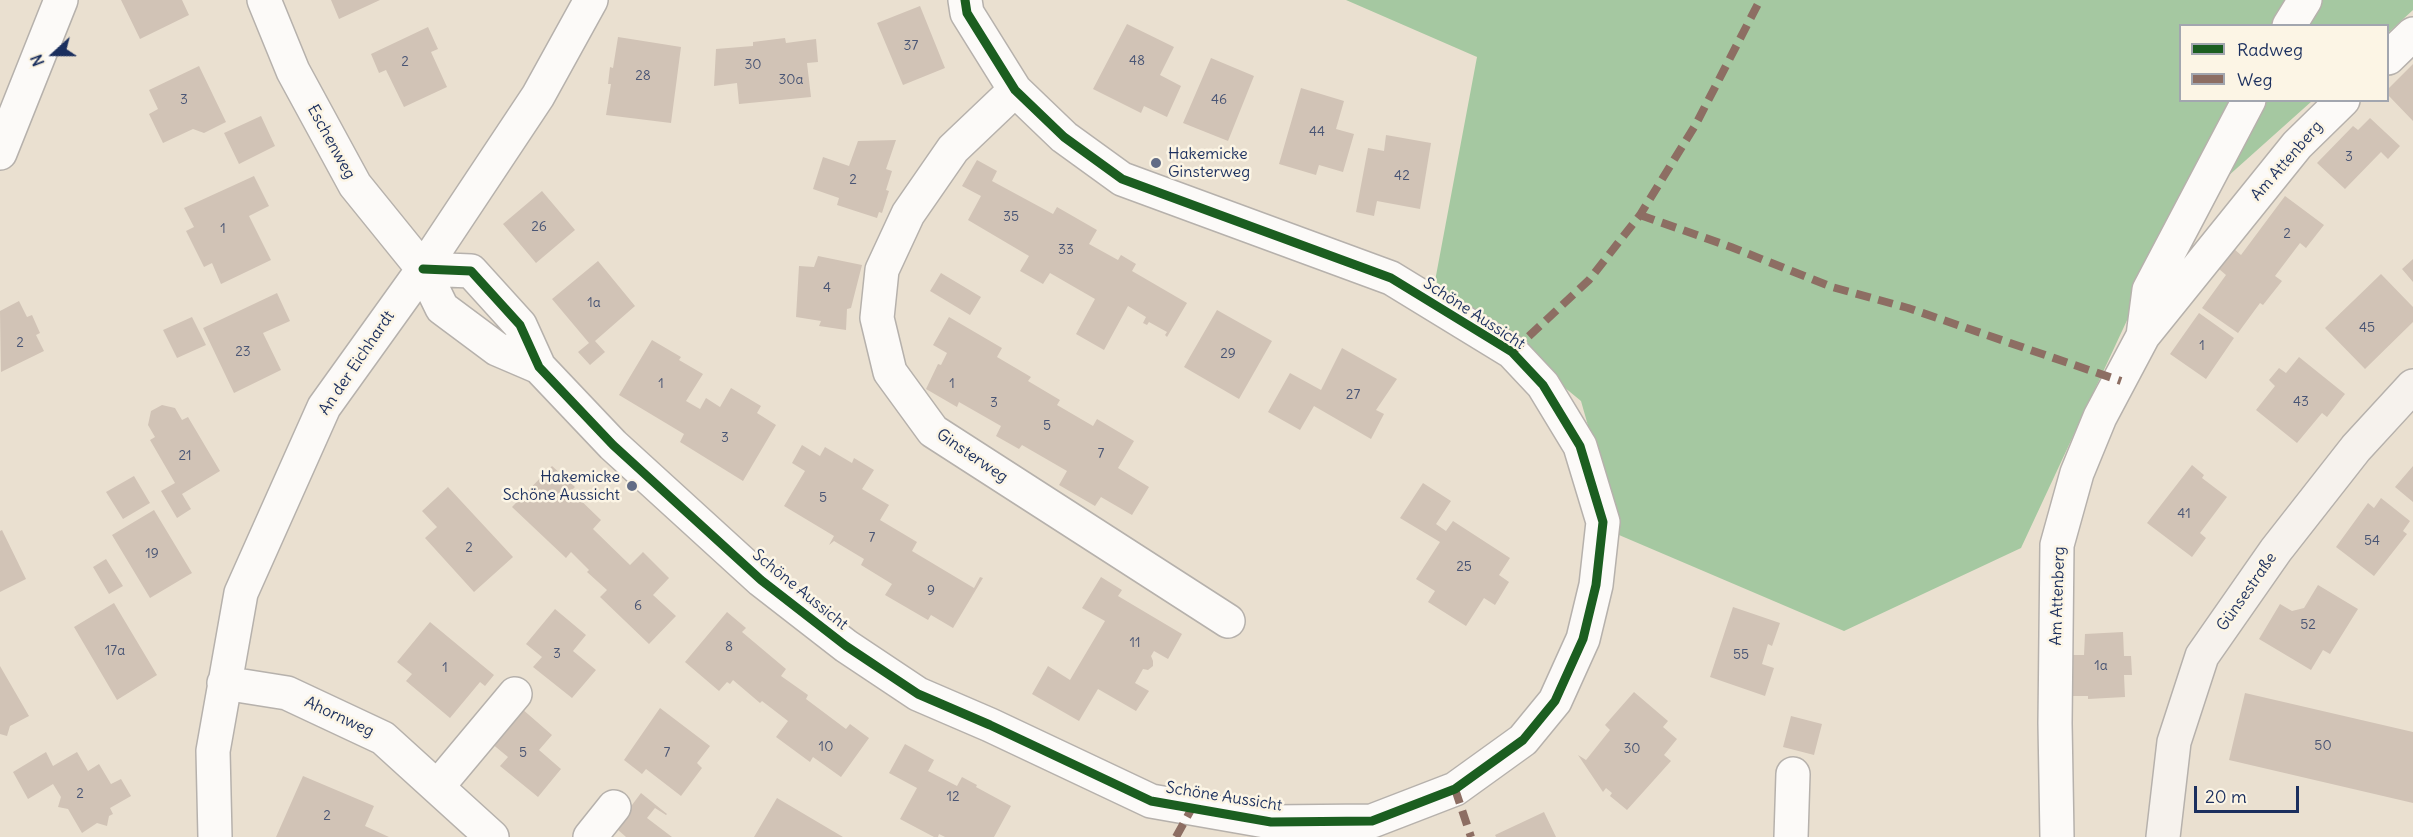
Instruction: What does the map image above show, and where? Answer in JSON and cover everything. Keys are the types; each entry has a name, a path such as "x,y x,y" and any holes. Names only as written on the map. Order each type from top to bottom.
{"street":[{"path":"0,153 62,0"},
{"name":"Eschenweg","path":"264,0 293,71 355,185 423,269"},
{"name":"An der Eichhardt","path":"215,837 213,751 241,593 324,407 423,269 538,96 591,0"},
{"name":"Schöne Aussicht","path":"539,367 497,350 442,308 423,269 471,271 520,326 539,367 614,445 761,580 846,646 918,694 990,725 1151,801 1271,822 1372,821 1455,789 1496,762 1523,740 1555,701 1583,639 1596,585 1603,522 1580,446 1543,385 1512,352 1391,278 1122,179 1064,137 1015,90 967,13 965,0"},
{"path":"2290,24 2305,0"},
{"path":"2389,57 2413,34"},
{"name":"Ginsterweg","path":"1015,90 953,149 908,214 882,270 877,318 890,372 933,431 1228,621"},
{"name":"Am Attenberg","path":"2144,336 2149,290 2249,102"},
{"name":"Am Attenberg","path":"2057,837 2055,723 2057,545 2077,473 2100,417 2144,336 2297,145 2341,102"},
{"name":"Günsestraße","path":"2163,837 2174,742 2202,656 2276,550 2356,448 2413,386"},
{"name":"Ahornweg","path":"224,683 286,693 383,738 492,837"},
{"path":"438,786 514,694"},
{"path":"1791,837 1793,774"},
{"path":"590,837 614,807"}],"green space":[{"path":"1346,0 2413,0 2413,10 2389,32 2389,24 2179,24 2179,102 2311,102 2170,228 2021,548 1844,631 1619,535 1581,401 1435,281 1477,57"}],"building":[{"path":"121,0 182,0 189,15 140,39"},
{"path":"331,0 380,0 339,19"},
{"path":"920,6 945,68 903,85 877,23"},
{"path":"1127,24 1174,47 1160,75 1181,86 1167,117 1144,106 1141,113 1093,89"},
{"path":"428,27 438,49 431,52 447,87 404,107 386,70 379,73 371,54"},
{"path":"618,37 681,47 671,123 606,115 611,84 608,84 610,67 613,68"},
{"path":"785,38 786,43 816,39 818,62 807,63 811,97 739,104 737,83 714,86 716,49 753,46 753,42"},
{"path":"1211,58 1254,76 1228,141 1183,123"},
{"path":"2413,64 2413,121 2389,96 2389,88"},
{"path":"199,66 226,122 204,133 193,129 163,143 149,114 158,109 149,90"},
{"path":"1301,88 1344,101 1336,129 1354,134 1343,172 1319,165 1316,175 1279,164"},
{"path":"261,116 275,146 239,164 224,133"},
{"path":"2370,118 2400,146 2388,159 2381,152 2345,189 2317,163 2353,126 2358,130"},
{"path":"1386,135 1431,143 1420,209 1377,201 1374,216 1356,212 1368,148 1384,151"},
{"path":"896,140 886,169 892,171 886,190 889,191 882,213 879,212 877,218 837,205 839,198 813,189 823,157 849,166 858,141"},
{"path":"977,160 997,171 992,181 1053,214 1057,207 1097,230 1089,244 1118,260 1121,255 1136,264 1132,271 1187,303 1167,337 1165,335 1167,332 1149,322 1147,325 1143,323 1146,317 1128,306 1104,350 1076,334 1095,299 1050,273 1043,284 1020,271 1029,256 968,220 981,196 962,186"},
{"path":"254,176 269,206 249,216 271,260 221,284 212,263 204,267 186,231 194,227 184,208"},
{"path":"542,191 575,230 536,263 503,224"},
{"path":"2285,196 2324,225 2306,248 2300,243 2275,276 2282,281 2263,305 2260,303 2238,333 2202,308 2226,275 2219,269 2234,249 2241,255"},
{"path":"818,256 862,265 851,308 847,309 846,330 819,326 821,321 796,317 799,266 814,267"},
{"path":"2413,259 2413,282 2402,269"},
{"path":"598,261 635,306 595,341 605,352 590,365 578,352 589,343 552,299"},
{"path":"941,273 981,297 970,315 930,291"},
{"path":"2381,274 2413,307 2413,322 2365,369 2325,328"},
{"path":"277,293 290,321 263,333 281,370 234,393 203,328"},
{"path":"19,301 27,317 32,315 40,333 36,335 44,351 1,372 0,311"},
{"path":"1217,310 1272,341 1239,399 1184,367"},
{"path":"2199,313 2234,338 2206,379 2170,354"},
{"path":"192,317 206,345 177,358 163,330"},
{"path":"949,317 1002,348 997,357 1031,377 1028,381 1060,400 1057,405 1093,426 1097,419 1134,441 1118,468 1149,487 1132,515 1101,497 1095,506 1059,485 1067,471 1022,445 1019,449 996,436 1001,426 959,402 957,407 926,389 938,364 941,365 947,353 933,345"},
{"path":"652,340 681,357 679,360 703,374 686,401 700,409 706,398 720,407 731,388 761,406 757,413 776,425 743,481 680,442 684,434 619,395"},
{"path":"1342,348 1397,379 1376,410 1384,414 1371,439 1314,406 1300,430 1268,412 1290,373 1321,390"},
{"path":"2299,357 2345,394 2327,417 2322,413 2297,443 2256,410 2275,386 2269,380 2279,368 2286,373"},
{"path":"162,405 175,408 182,420 188,417 220,471 182,494 191,509 177,518 161,491 175,483 150,440 155,437 148,425 151,411"},
{"path":"802,445 820,456 825,447 852,463 854,458 874,470 862,489 889,505 880,520 917,542 912,551 974,588 980,577 983,578 953,628 931,615 928,620 885,595 892,584 861,565 864,559 834,541 829,545 834,536 784,506 805,471 792,463"},
{"path":"2192,465 2204,475 2202,478 2227,497 2200,533 2206,538 2192,557 2147,523"},
{"path":"552,466 575,487 571,491 601,520 593,529 630,565 643,552 669,578 653,595 676,616 649,644 600,597 607,590 587,572 589,570 571,552 566,558 512,507"},
{"path":"2413,466 2413,502 2395,487"},
{"path":"134,476 150,503 123,519 106,492"},
{"path":"1423,483 1451,501 1436,524 1446,531 1453,521 1510,558 1499,575 1509,582 1495,605 1484,598 1466,626 1428,602 1435,591 1416,579 1440,542 1400,518"},
{"path":"448,487 513,557 474,592 425,538 437,527 422,511"},
{"path":"2381,498 2410,521 2403,531 2407,534 2374,576 2336,547 2368,503 2374,508"},
{"path":"154,510 192,573 150,598 112,535"},
{"path":"2,530 26,579 0,592 0,531"},
{"path":"106,559 123,586 109,594 93,567"},
{"path":"1101,577 1122,590 1118,596 1182,634 1168,659 1154,651 1151,656 1153,666 1148,670 1143,669 1135,683 1149,691 1136,711 1098,689 1079,721 1032,694 1048,666 1070,680 1105,621 1082,608"},
{"path":"2318,585 2358,609 2330,654 2323,650 2311,670 2259,639 2280,604 2292,611 2304,608"},
{"path":"114,603 157,675 117,700 74,627"},
{"path":"1733,607 1780,623 1772,646 1768,644 1762,664 1774,668 1765,696 1710,677"},
{"path":"555,609 586,635 573,651 596,670 572,698 533,667 542,657 526,644"},
{"path":"727,612 746,628 742,632 786,669 781,676 808,695 806,699 846,729 850,724 869,738 841,777 813,757 810,762 776,737 788,721 762,701 760,703 733,680 730,684 727,682 719,691 685,662"},
{"path":"430,622 494,675 485,686 480,682 450,718 406,681 412,674 397,662"},
{"path":"2123,632 2124,656 2131,656 2132,675 2124,675 2125,697 2088,699 2088,696 2072,696 2070,655 2084,655 2085,634"},
{"path":"0,666 29,716 10,726 7,736 0,734"},
{"path":"1634,692 1668,721 1663,727 1677,739 1664,755 1671,761 1627,810 1610,796 1612,793 1606,788 1603,792 1578,755 1586,760 1610,730 1605,725"},
{"path":"2245,693 2413,732 2413,803 2229,760"},
{"path":"521,708 552,735 539,750 561,769 538,797 500,766 508,757 491,743"},
{"path":"660,708 710,746 697,763 702,768 681,796 646,769 642,774 624,760"},
{"path":"1791,716 1822,724 1814,755 1783,747"},
{"path":"905,744 934,760 928,771 957,786 962,777 1011,806 994,837 945,837 939,834 938,837 934,837 900,819 917,788 889,773"},
{"path":"46,752 53,766 77,752 88,771 99,764 111,784 121,779 131,796 110,808 113,814 109,816 107,826 97,823 82,833 68,809 58,807 61,797 53,784 28,799 13,772"},
{"path":"303,776 374,806 365,826 389,837 276,837"},
{"path":"641,793 667,814 655,808 647,818 672,837 626,837 617,829 611,833"},
{"path":"777,798 843,837 754,837"},
{"path":"1544,812 1556,837 1496,837 1495,835"}],"marked path":[{"path":"1512,352 1589,280 1640,215 1696,124 1760,0"},
{"path":"1640,215 1731,247 1832,287 1908,308 2121,381"},
{"path":"1455,789 1471,837"},
{"path":"1176,837 1192,808"}],"cycle path":[{"path":"423,269 471,271 520,325 539,367 613,445 761,580 846,646 918,694 990,725 1151,801 1271,822 1372,821 1455,789 1523,740 1555,701 1583,639 1596,585 1603,522 1580,446 1543,385 1512,352 1391,278 1122,179 1064,137 1015,90 967,13 965,0"}],"place":[{"name":"Hakemicke Ginsterweg","path":"1156,163"},
{"name":"Hakemicke Schöne Aussicht","path":"632,486"}]}
